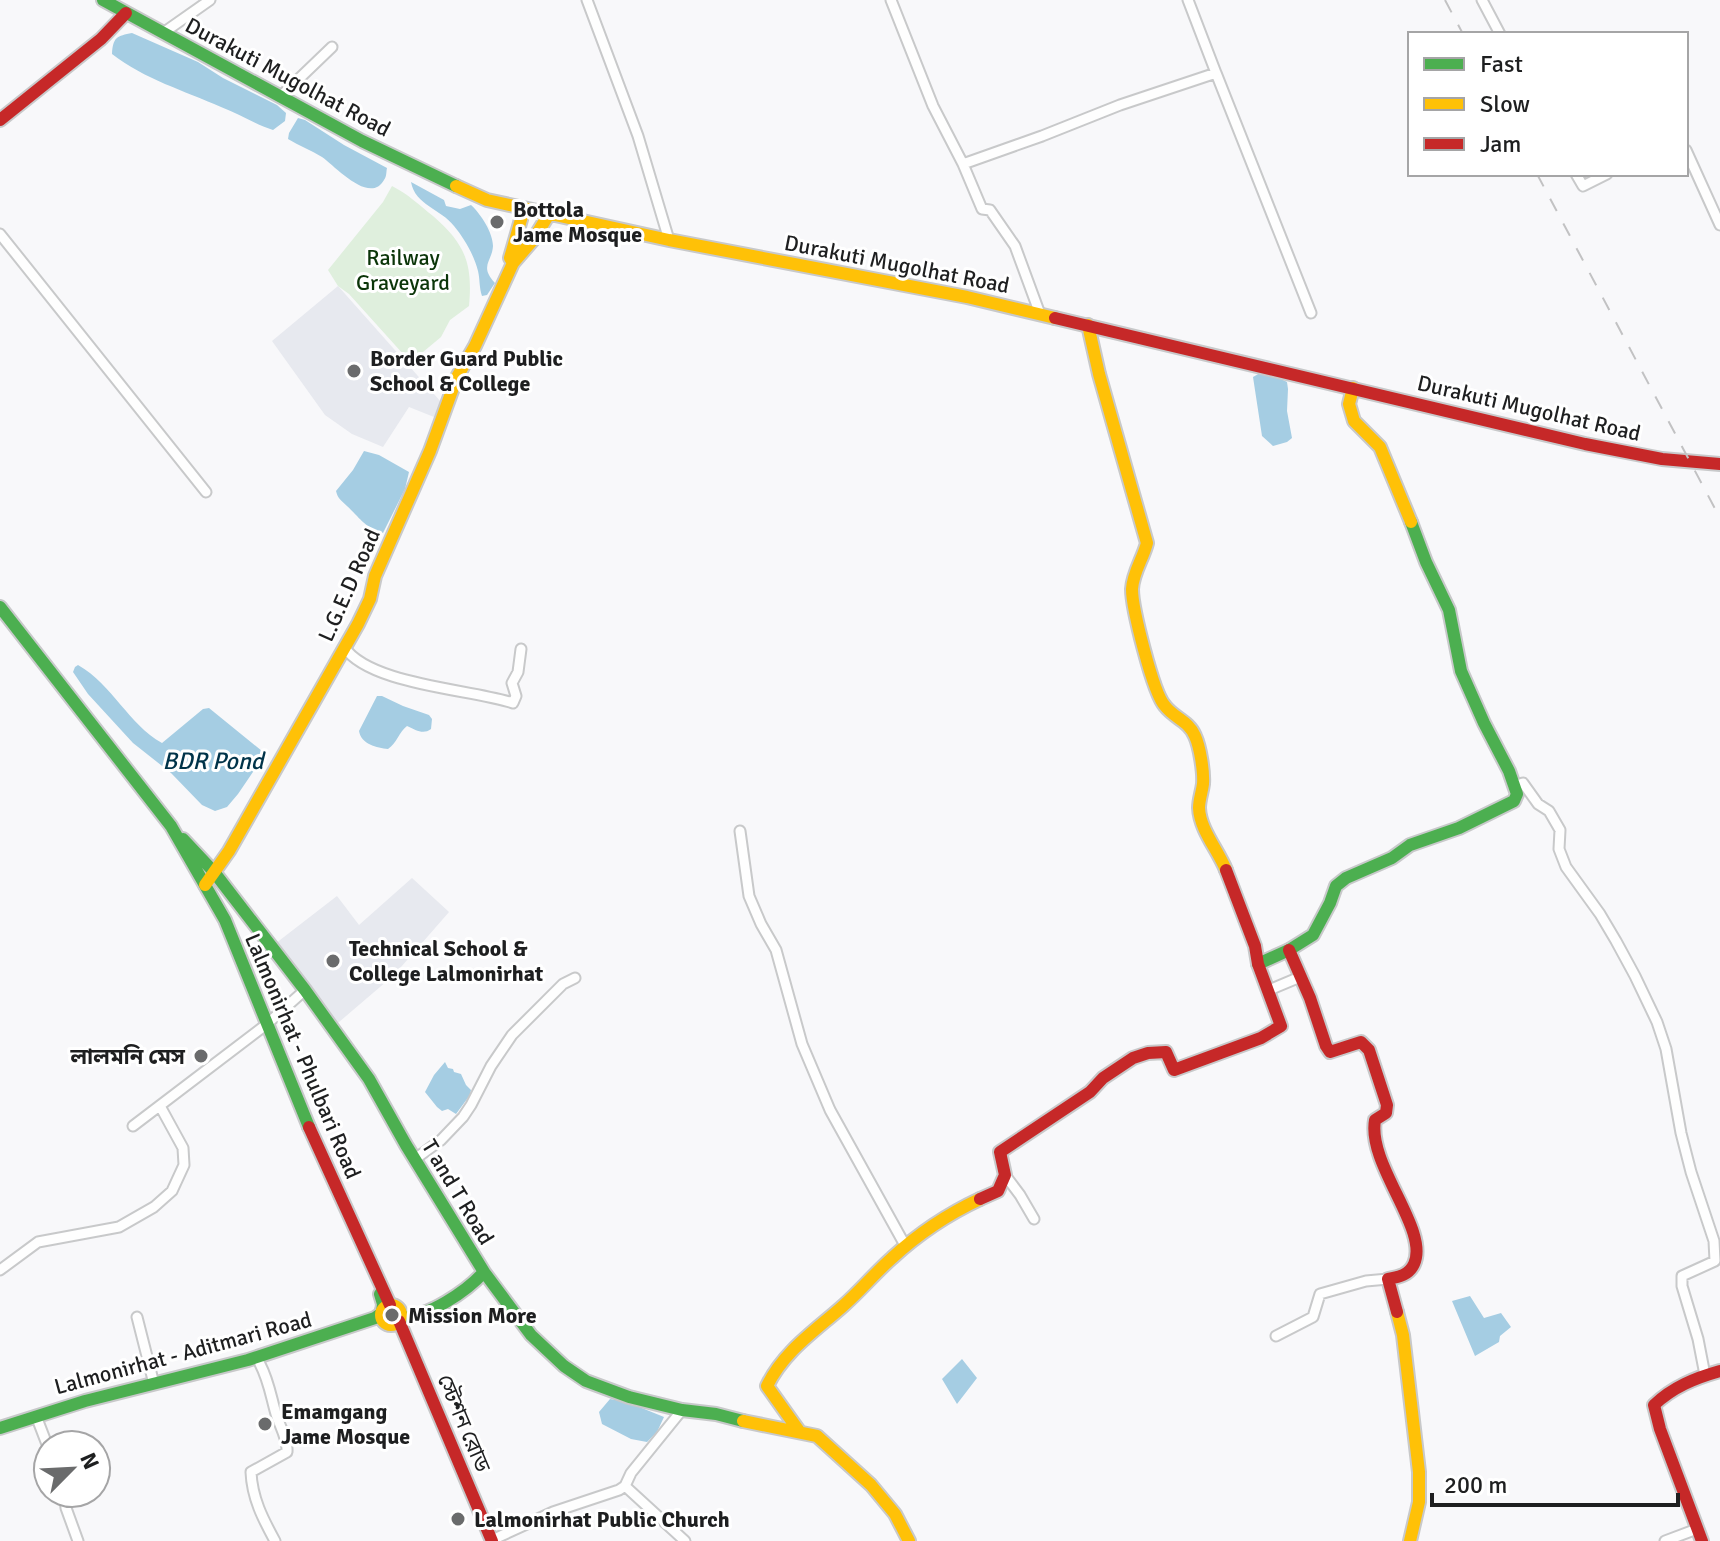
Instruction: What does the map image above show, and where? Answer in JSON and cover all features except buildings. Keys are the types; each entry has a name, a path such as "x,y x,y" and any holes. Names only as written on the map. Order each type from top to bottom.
{"main road":[{"name":"Durakuti Mugolhat Road","path":"103,0 362,141 487,200 669,240 967,297 1585,444 1664,459 1703,460 1720,464"},
{"path":"0,120 101,39 126,13"},
{"path":"524,209 510,258 513,263 533,240 549,214"},
{"name":"L.G.E.D Road","path":"205,885 247,820 358,624 370,599 375,576 430,451 457,377 475,346 513,263"},
{"path":"909,1541 895,1514 871,1485 817,1436 799,1431 767,1386 773,1371 799,1341 843,1307 895,1255 937,1223 998,1191 1005,1175 1000,1152 1090,1092 1103,1078 1133,1058 1148,1053 1166,1052 1174,1070 1261,1038 1281,1026 1225,866 1208,836 1199,811 1203,774 1195,736 1187,723 1164,706 1143,647 1132,587 1147,543 1088,325"},
{"path":"1258,964 1313,935 1336,886 1346,878 1392,858 1410,845 1459,828 1514,801 1517,794 1461,671 1449,610 1426,562 1395,480 1380,447 1354,421 1349,404 1353,388"},
{"path":"0,607 171,826"},
{"name":"T and T Road","path":"171,826 214,872 369,1079 484,1272 531,1335 564,1366 586,1381 629,1397 799,1431"},
{"name":"Lalmonirhat - Phulbari Road","path":"171,826 225,920 327,1178 386,1309"},
{"path":"1289,950 1310,998 1325,1045 1330,1052 1361,1042 1369,1050 1387,1105 1386,1113 1375,1120 1375,1142 1413,1233 1417,1252 1415,1266 1410,1273 1388,1279 1403,1335 1419,1472 1419,1502 1410,1541"},
{"path":"0,1437 87,1406 260,1364 379,1325 412,1318 478,1280 484,1272"},
{"name":"স্টেশন রোড","path":"386,1309 383,1320 396,1321 492,1540"},
{"name":"Lalmonirhat - Aditmari Road","path":"0,1428 58,1408 257,1358 375,1318 386,1309"},
{"path":"1700,1535 1654,1405 1678,1386 1720,1371"}],"street":[{"path":"163,33 210,0"},
{"path":"587,0 638,136 669,240"},
{"path":"891,0 933,106 982,209 990,210 1015,246 1040,314"},
{"path":"1188,0 1311,313"},
{"path":"1482,0 1499,32"},
{"path":"281,96 332,47"},
{"path":"963,164 1216,73"},
{"path":"1688,154 1720,225"},
{"path":"1577,176 1583,186 1603,176"},
{"path":"0,234 206,492"},
{"path":"344,647 369,667 391,676 513,703 516,696 512,683 518,672 521,649"},
{"path":"1513,786 1523,783 1538,804 1549,811 1560,830 1559,849 1566,867 1600,914 1622,952 1662,1036 1681,1133 1714,1241 1715,1261 1682,1276 1705,1375"},
{"path":"740,831 749,896 776,950 802,1044 830,1110 906,1247"},
{"path":"1269,990 1300,977"},
{"path":"415,1159 441,1140 463,1117 512,1035 563,984 575,978"},
{"path":"133,1126 267,1024 305,990"},
{"path":"0,1270 38,1242 119,1227 154,1207 172,1191 184,1165 183,1148 160,1106"},
{"path":"1005,1175 1034,1219"},
{"path":"1276,1336 1313,1317 1320,1294 1366,1281 1388,1279"},
{"path":"137,1317 154,1384"},
{"path":"260,1364 270,1384 273,1404 288,1443 287,1452 251,1472 259,1510 275,1541"},
{"path":"492,1540 553,1512 625,1486 631,1473 682,1410"},
{"path":"38,1421 41,1429"},
{"path":"625,1486 685,1541"},
{"path":"66,1509 78,1541"},
{"path":"1665,1541 1700,1535"}],"shaded area":[{"name":"Border Guard Public School & College","path":"338,286 441,402 434,417 409,407 383,447 352,434 325,415 272,341"},
{"name":"Technical School & College Lalmonirhat","path":"412,878 449,912 394,975 332,1028 271,947 337,896 359,925"}],"green space":[{"name":"Railway Graveyard","path":"392,186 433,216 453,236 460,245 470,278 469,306 450,320 441,337 417,357 404,355 349,294 338,286 328,270 383,202"}],"water":[{"path":"132,33 198,62 277,105 286,113 285,121 273,130 137,71 112,54 117,38"},
{"path":"298,118 387,168 384,180 378,187 362,186 322,157 288,139"},
{"path":"411,182 444,200 446,206 460,209 471,205 482,218 493,246 487,268 495,283 487,295 482,296 476,265 461,236 449,220 423,202 413,190"},
{"path":"1260,373 1287,382 1287,411 1292,438 1273,446 1262,436 1253,377"},
{"path":"364,451 379,455 409,472 405,489 383,533 363,522 336,491"},
{"name":"BDR Pond","path":"78,665 101,683 139,726 162,743 203,709 209,708 262,751 259,763 227,807 215,811 202,805 171,773 133,743 88,694 73,672"},
{"path":"377,696 429,715 432,719 431,729 422,732 407,726 388,749 366,742 359,731"},
{"path":"445,1062 448,1068 461,1074 471,1090 456,1114 448,1109 442,1111 425,1092"},
{"path":"1470,1296 1484,1318 1501,1313 1511,1327 1500,1336 1499,1342 1475,1356 1452,1301"},
{"path":"962,1359 977,1378 957,1404 942,1379"},
{"path":"610,1399 627,1402 664,1417 657,1432 647,1442 631,1439 602,1424 599,1412"}],"railway":[{"path":"1445,0 1462,32"},
{"path":"1538,176 1720,518"}],"traffic: fast":[{"path":"103,0 362,141 456,186"},
{"path":"1258,964 1313,935 1336,886 1346,878 1392,858 1410,845 1459,828 1514,801 1517,794 1461,671 1449,610 1411,522"},
{"path":"0,607 171,826 225,920 309,1127"},
{"path":"183,839 214,872 369,1079 484,1272"},
{"path":"401,1318 412,1317 446,1302 484,1272 531,1335 564,1366 586,1381 629,1397 743,1421"},
{"path":"0,1428 85,1401 248,1360 375,1318 382,1313 380,1294"}],"traffic: slow":[{"path":"456,186 487,200 669,240 967,297 1055,318"},
{"path":"513,263 510,258 524,209"},
{"path":"205,885 229,851 358,624 370,599 375,576 430,451 457,377 475,346 513,263 533,240 549,214"},
{"path":"1088,325 1147,543 1132,589 1144,650 1160,698 1189,727 1197,741 1203,779 1200,816 1226,870"},
{"path":"1353,388 1349,404 1354,421 1380,447 1411,522"},
{"path":"799,1431 767,1386 782,1362 902,1249 934,1225 980,1199"},
{"path":"391,1305 398,1308 401,1315 398,1322 391,1325 384,1322 381,1315 384,1308 391,1305"},
{"path":"1397,1312 1403,1335 1419,1472 1419,1502 1410,1541"},
{"path":"743,1421 817,1436 871,1485 895,1514 909,1541"}],"traffic: jam":[{"path":"0,120 101,39 126,13"},
{"path":"1055,318 1585,444 1662,459 1720,464"},
{"path":"980,1199 998,1191 1005,1175 1000,1152 1090,1092 1103,1078 1133,1058 1166,1052 1174,1070 1261,1038 1281,1026 1226,870"},
{"path":"1289,950 1326,1046 1330,1052 1361,1042 1369,1050 1387,1105 1386,1113 1375,1120 1375,1138 1380,1157 1414,1233 1417,1250 1409,1271 1388,1279 1397,1312"},
{"path":"309,1127 390,1305"},
{"path":"399,1321 492,1541"},
{"path":"1702,1541 1654,1405 1685,1384 1720,1371"}],"place":[{"name":"Bottola Jame Mosque","path":"497,222"},
{"name":"Border Guard Public School & College","path":"354,371"},
{"name":"Technical School & College Lalmonirhat","path":"333,961"},
{"name":"লালমনি মেস","path":"201,1056"},
{"name":"Mission More","path":"392,1315"},
{"name":"Emamgang Jame Mosque","path":"265,1424"},
{"name":"Lalmonirhat Public Church","path":"458,1519"}]}
